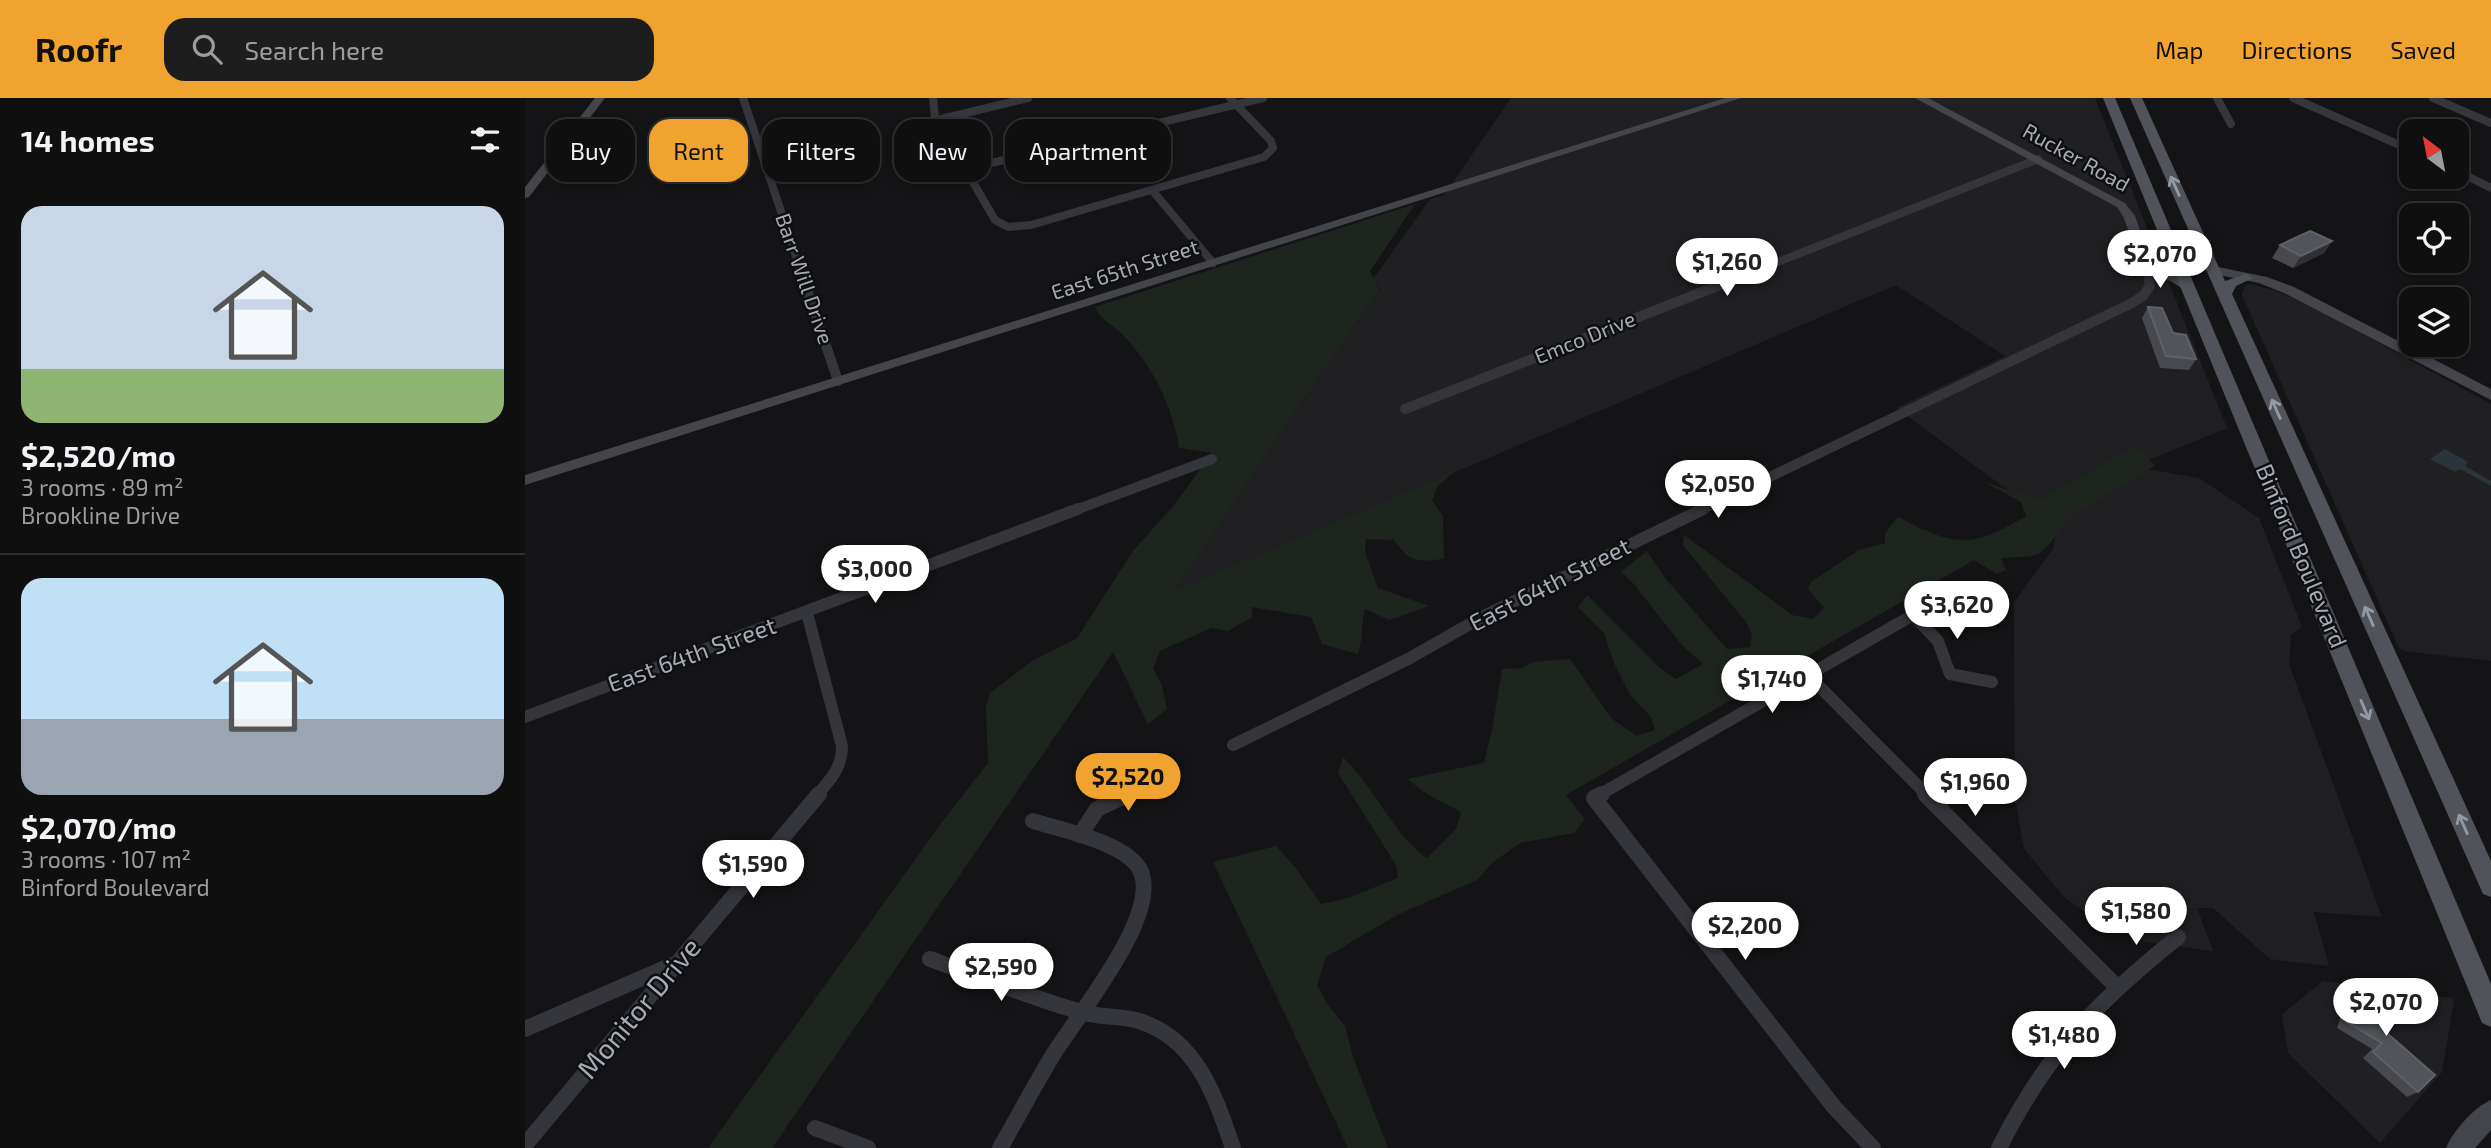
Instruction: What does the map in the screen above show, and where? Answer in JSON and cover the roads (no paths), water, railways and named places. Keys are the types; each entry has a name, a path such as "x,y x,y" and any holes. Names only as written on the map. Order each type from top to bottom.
{"main road":[{"name":"Binford Boulevard","path":"2109,98 2491,1014"},
{"name":"Binford Boulevard","path":"2136,98 2491,886"},
{"path":"2171,245 2185,258 2214,270"},
{"path":"2179,265 2208,278 2224,295 2231,282 2249,278"}],"street":[{"path":"525,195 600,98"},
{"name":"Barr Will Drive","path":"743,98 838,381"},
{"path":"933,98 937,119"},
{"path":"941,119 1028,98"},
{"path":"973,182 995,220 1006,227 1026,227 1256,161 1271,152 1271,141 1230,98"},
{"path":"991,164 1032,157 1169,120 1239,107 1263,98"},
{"name":"East 65th Street","path":"525,480 1736,98"},
{"name":"Rucker Road","path":"1920,98 2121,205 2129,216 2146,263"},
{"path":"2217,98 2231,124"},
{"path":"2293,98 2399,145"},
{"path":"2433,98 2491,122"},
{"name":"Emco Drive","path":"1405,409 2038,159"},
{"path":"2469,177 2491,187"},
{"path":"1152,190 1213,263"},
{"path":"2207,255 2249,278"},
{"path":"2146,263 2179,265"},
{"path":"2146,263 2177,279 2189,289"},
{"name":"East 64th Street","path":"1233,745 1411,658 1493,612 2034,348 2136,301 2150,286 2146,263"},
{"path":"2214,270 2298,294 2491,395"},
{"name":"East 64th Street","path":"525,718 1212,460"},
{"path":"1873,1148 1834,1107 1594,798 1934,603"},
{"name":"Monitor Drive","path":"525,1145 834,776 841,762 842,746 807,613"},
{"path":"1913,615 1931,631 1940,645 1951,674 1992,682"},
{"path":"1808,675 2116,986"},
{"path":"1080,835 1097,808 1165,776"},
{"path":"1000,1148 1054,1053 1084,1013 1138,918 1144,892 1139,868 1128,855 1112,846 1033,821"},
{"path":"1999,1148 2046,1063 2084,1017 2116,986 2178,937"},
{"path":"930,960 1084,1013 1141,1022 1168,1034 1186,1049 1209,1080 1233,1148"},
{"path":"525,1029 677,963"},
{"path":"2458,1148 2491,1112"},
{"path":"815,1128 868,1148"}]}
